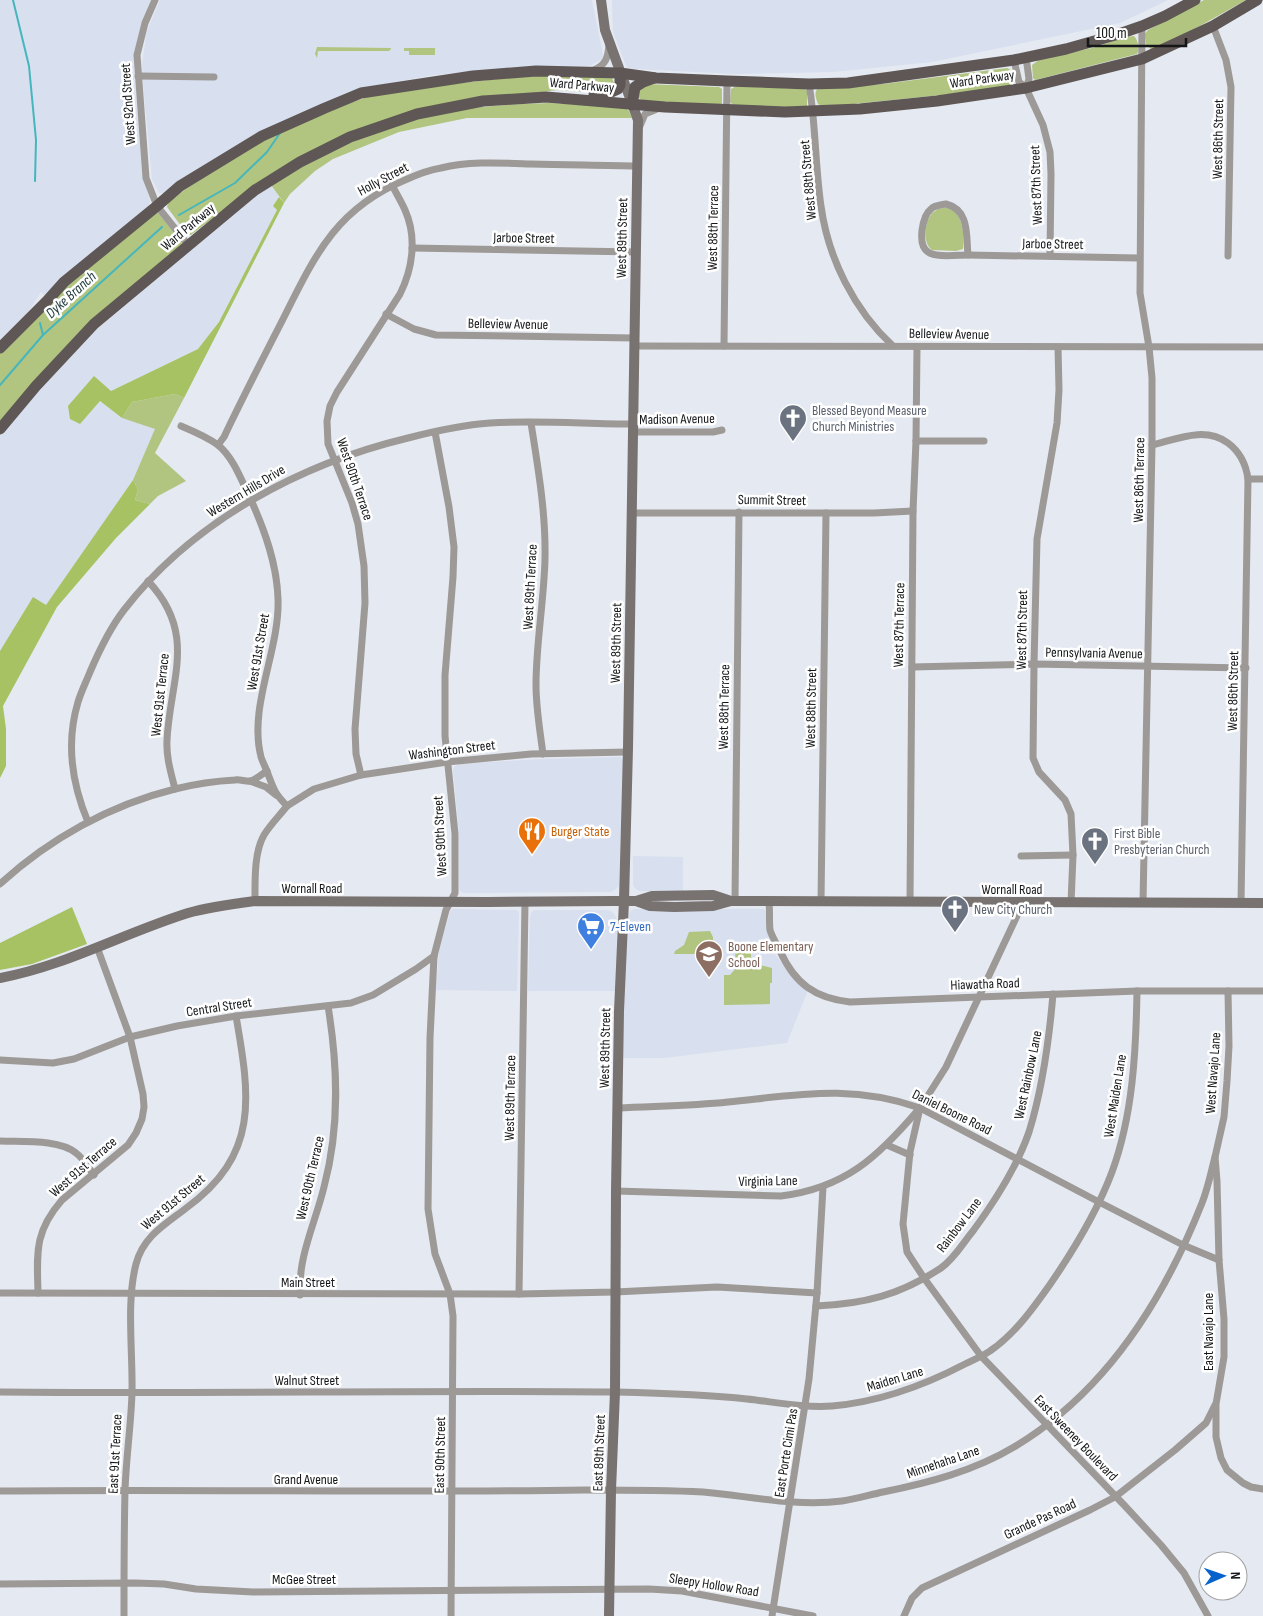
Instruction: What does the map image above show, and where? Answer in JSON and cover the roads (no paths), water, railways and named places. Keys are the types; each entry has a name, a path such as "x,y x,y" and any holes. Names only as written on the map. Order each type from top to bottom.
{"main road":[{"name":"Ward Parkway","path":"0,348 64,282 180,186 262,136 361,93 494,73 536,70 620,73 656,78 727,81 809,84 848,83 1020,58 1094,42 1142,26 1195,0"},
{"name":"Ward Parkway","path":"0,429 36,386 94,324 255,190 300,162 350,137 417,114 483,101 557,97 632,105 727,110 814,111 929,102 1026,88 1142,58 1213,26 1257,0"},
{"path":"557,97 562,93 611,94 620,85 620,73"},
{"path":"632,105 635,87 656,78"}],"street":[{"name":"West 92nd Street","path":"155,0 137,55 146,178 157,206 189,246"},
{"name":"West 89th Street","path":"601,0 606,30 638,120 628,752 620,1011 615,1292"},
{"name":"West 86th Terrace","path":"1142,26 1139,258 1140,293 1152,378 1143,903"},
{"name":"West 86th Street","path":"1213,26 1226,60 1231,87 1228,256"},
{"path":"582,72 601,67 606,61 610,42"},
{"name":"West 87th Street","path":"1020,58 1019,82 1026,88 1043,125 1050,152 1050,256"},
{"name":"West 87th Street","path":"1020,58 1029,79 1026,88"},
{"path":"138,76 214,77"},
{"name":"West 88th Terrace","path":"724,346 727,81"},
{"name":"West 88th Street","path":"809,84 814,111 821,206 833,256 858,304 880,334 893,346"},
{"path":"638,134 645,114 665,107"},
{"name":"Holly Street","path":"218,445 224,437 313,261 340,224 355,208 392,185 422,173 458,165 484,163 637,166"},
{"name":"West 90th Terrace","path":"360,775 356,754 355,729 365,603 364,566 358,524 328,444 327,421 330,406 337,392 407,280 411,263 411,237 406,210 392,185"},
{"name":"Jarboe Street","path":"968,255 965,223 961,212 946,204 932,208 925,216 921,237 924,249 934,255 1139,258"},
{"name":"Jarboe Street","path":"412,248 636,252"},
{"name":"Belleview Avenue","path":"386,314 414,329 436,335 724,346 1263,347"},
{"name":"West 87th Terrace","path":"910,902 913,511 917,347"},
{"name":"West 87th Street","path":"1058,347 1059,390 1057,423 1037,540 1033,758 1039,772 1066,800 1071,814 1073,855 1071,903"},
{"name":"Western Hills Drive","path":"88,822 79,801 72,763 72,735 78,700 96,658 123,611 148,581 210,528 251,500 294,477 378,445 482,424 531,423 633,428"},
{"name":"West 89th Terrace","path":"531,423 542,495 545,531 545,561 536,684 543,754"},
{"name":"West 91st Street","path":"181,426 218,445 232,463 251,500 269,547 278,600 276,630 259,724 261,757 276,795 287,806"},
{"name":"Madison Avenue","path":"633,428 713,432 722,430"},
{"name":"West 90th Street","path":"435,432 449,507 454,547 446,644 445,736 456,859 455,893 446,910 434,956 430,1038 428,1209 435,1254 450,1294"},
{"path":"1152,445 1192,435 1209,434 1221,438 1234,447 1242,457 1247,469 1248,479 1263,479"},
{"path":"916,441 984,441"},
{"name":"West 86th Street","path":"1241,903 1248,479"},
{"name":"Summit Street","path":"632,513 874,513 913,511"},
{"name":"West 88th Terrace","path":"733,901 739,512"},
{"name":"West 88th Street","path":"822,902 826,513"},
{"name":"West 91st Terrace","path":"148,581 166,605 177,638 178,668 167,743 175,789"},
{"name":"Pennsylvania Avenue","path":"912,667 1034,664 1246,668"},
{"name":"Washington Street","path":"287,806 314,789 360,775 447,762 543,754 628,752"},
{"path":"250,781 267,771"},
{"path":"0,884 57,840 88,822 130,803 175,789 238,780 250,781 266,787 276,795"},
{"path":"255,901 256,869 264,835 287,806"},
{"path":"1020,856 1073,855"},
{"name":"Wornall Road","path":"0,978 54,964 195,911 255,901 636,901 650,906 674,907 713,906 733,901 769,903 1263,903"},
{"name":"West 89th Terrace","path":"519,1294 526,902"},
{"name":"Hiawatha Road","path":"769,903 770,931 785,963 800,982 819,995 834,1000 850,1002 1137,991 1263,991"},
{"path":"920,1108 946,1067 1024,903"},
{"name":"West 91st Terrace","path":"38,1293 37,1250 45,1223 52,1211 62,1200 128,1145 136,1134 142,1119 144,1107 143,1094 130,1037 97,947"},
{"name":"Central Street","path":"0,1060 53,1063 74,1058 130,1037 236,1016 351,1003 373,995 434,956"},
{"name":"West Maiden Lane","path":"1099,1202 1113,1169 1129,1102 1136,1043 1137,991"},
{"name":"West Navajo Lane","path":"1183,1245 1203,1201 1224,1117 1230,1046 1228,991"},
{"name":"West Rainbow Lane","path":"1017,1159 1028,1133 1042,1082 1053,994"},
{"name":"West 90th Terrace","path":"300,1294 301,1262 324,1188 334,1126 335,1066 328,1006"},
{"name":"West 91st Street","path":"132,1294 135,1266 145,1242 155,1231 188,1207 216,1183 229,1165 239,1145 245,1124 247,1104 243,1058 236,1016"},
{"name":"Daniel Boone Road","path":"618,1108 726,1103 798,1094 834,1093 880,1096 920,1108 1183,1245 1219,1260"},
{"name":"Virginia Lane","path":"616,1191 782,1196 802,1194 847,1176 871,1160 920,1108"},
{"name":"East Sweeney Boulevard","path":"920,1108 910,1155 903,1224 907,1252 981,1356 1161,1545 1184,1573 1208,1616"},
{"path":"0,1141 31,1142 60,1146 75,1152 94,1175"},
{"path":"887,1145 910,1155"},
{"name":"West Navajo Lane","path":"1215,1157 1219,1260"},
{"name":"Rainbow Lane","path":"816,1306 847,1304 883,1297 912,1285 942,1267 954,1256 980,1220 1000,1191 1017,1159"},
{"name":"East Porte Cimi Pas","path":"772,1616 809,1379 817,1293 823,1187"},
{"name":"Maiden Lane","path":"615,1392 699,1395 805,1406 830,1406 900,1393 937,1379 990,1351 1015,1329 1034,1306 1075,1248 1099,1202"},
{"name":"Minnehaha Lane","path":"611,1490 702,1492 791,1501 842,1501 914,1486 974,1466 1010,1450 1046,1425 1087,1390 1131,1337 1150,1309 1183,1245"},
{"name":"East Navajo Lane","path":"1219,1260 1224,1319 1224,1357 1216,1404 1216,1437 1221,1458 1227,1470 1243,1483 1251,1487 1263,1489"},
{"path":"615,1292 717,1287 817,1293"},
{"name":"Main Street","path":"0,1293 519,1294 615,1292"},
{"name":"East 89th Street","path":"609,1616 615,1392 615,1292"},
{"name":"East 91st Terrace","path":"124,1616 125,1490 132,1393 132,1294"},
{"name":"East 90th Street","path":"450,1294 453,1316 451,1616"},
{"name":"Walnut Street","path":"0,1392 615,1392"},
{"name":"East Navajo Lane","path":"1188,1438 1206,1423 1216,1404"},
{"name":"Grande Pas Road","path":"904,1616 912,1598 922,1588 1090,1510 1115,1496 1188,1438"},
{"name":"Grand Avenue","path":"0,1491 452,1492 611,1490"},
{"name":"McGee Street","path":"0,1584 164,1584 196,1589 253,1592 610,1589"},
{"name":"Sleepy Hollow Road","path":"610,1589 682,1591 813,1616"}],"waterway":[{"path":"13,0 29,66 36,140 35,181"},
{"name":"Dyke Branch","path":"179,215 235,183 267,152 280,133"},
{"name":"Dyke Branch","path":"0,385 43,335 162,227"},
{"path":"40,323 43,335"}],"place":[{"name":"Blessed Beyond Measure Church Ministries","path":"793,442"},
{"name":"Burger State","path":"532,855"},
{"name":"First Bible Presbyterian Church","path":"1095,865"},
{"name":"New City Church","path":"955,933"},
{"name":"7-Eleven","path":"591,950"},
{"name":"Boone Elementary School","path":"709,978"}]}
